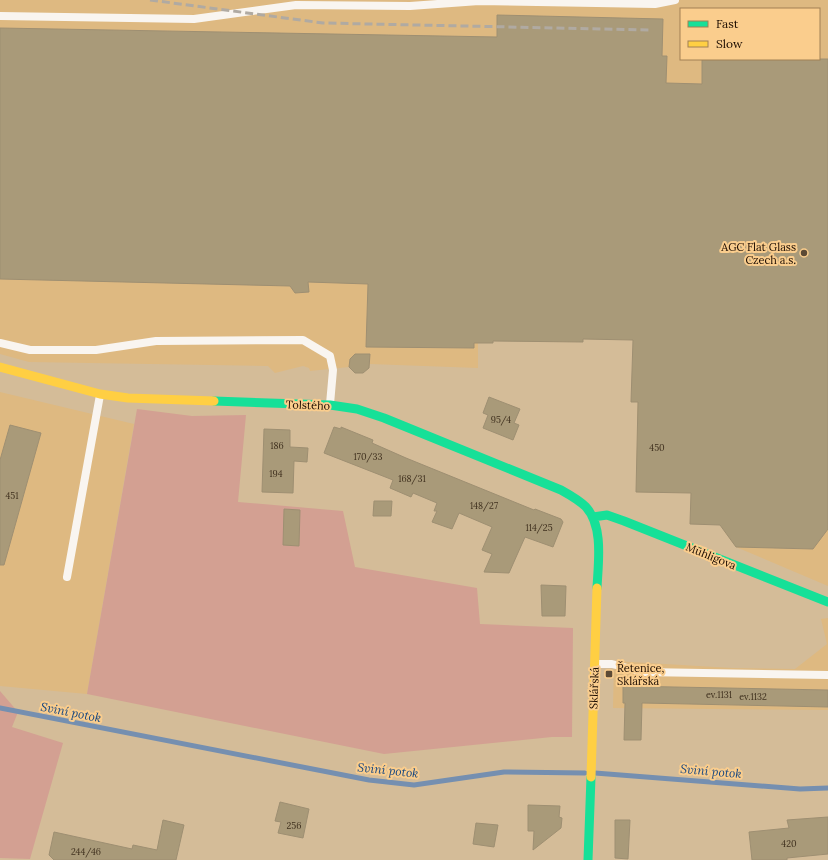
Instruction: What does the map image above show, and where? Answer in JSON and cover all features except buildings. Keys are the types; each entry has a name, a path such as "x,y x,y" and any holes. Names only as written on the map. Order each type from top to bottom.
{"street":[{"name":"Tolstého","path":"0,367 100,394 166,400 330,405 357,409 384,418 561,490 583,503 593,517"},
{"name":"Mühligova","path":"593,517 607,515 624,521 828,602"},
{"name":"Sklářská","path":"588,860 598,553 597,532 593,517"}],"lane":[{"path":"0,16 194,19 296,5 410,6 479,1 654,4 675,0"},
{"path":"0,343 30,350 96,350 156,341 303,340 330,356 333,370 330,405"},
{"path":"67,577 100,394"},
{"path":"595,664 612,664 643,672 828,675"}],"shaded area":[{"path":"0,0 828,0 828,586 736,547 724,531 724,525 692,493 636,492 639,340 583,339 583,342 515,341 515,307 474,343 478,343 478,368 370,364 363,373 355,373 349,367 310,371 309,368 303,366 275,373 268,366 29,362 0,354"},
{"path":"0,392 134,424 87,694 0,686"},
{"path":"137,409 192,416 246,415 238,502 343,511 355,567 477,588 480,624 573,628 572,737 552,737 384,754 87,694"},
{"path":"828,618 828,710 613,708 614,661 732,668 795,669 827,644 821,619"},
{"path":"0,691 18,712 12,727 63,743 30,859 0,858"}],"waterway":[{"name":"Sviní potok","path":"0,708 369,780 414,785 504,772 585,773"},
{"name":"Sviní potok","path":"595,773 800,789 828,788"}],"railway":[{"path":"150,0 323,23 651,30"}],"traffic: fast":[{"path":"214,401 330,405 357,409 384,418 561,490 586,507 592,515 598,535 599,546 597,588"},
{"path":"593,517 607,515 624,521 828,602"},
{"path":"588,860 591,777"}],"traffic: slow":[{"path":"0,367 100,394 128,398 214,401"},
{"path":"591,777 597,588"}],"place":[{"name":"AGC Flat Glass Czech a.s.","path":"804,253"},
{"name":"Řetenice, Sklářská","path":"609,674"}]}
